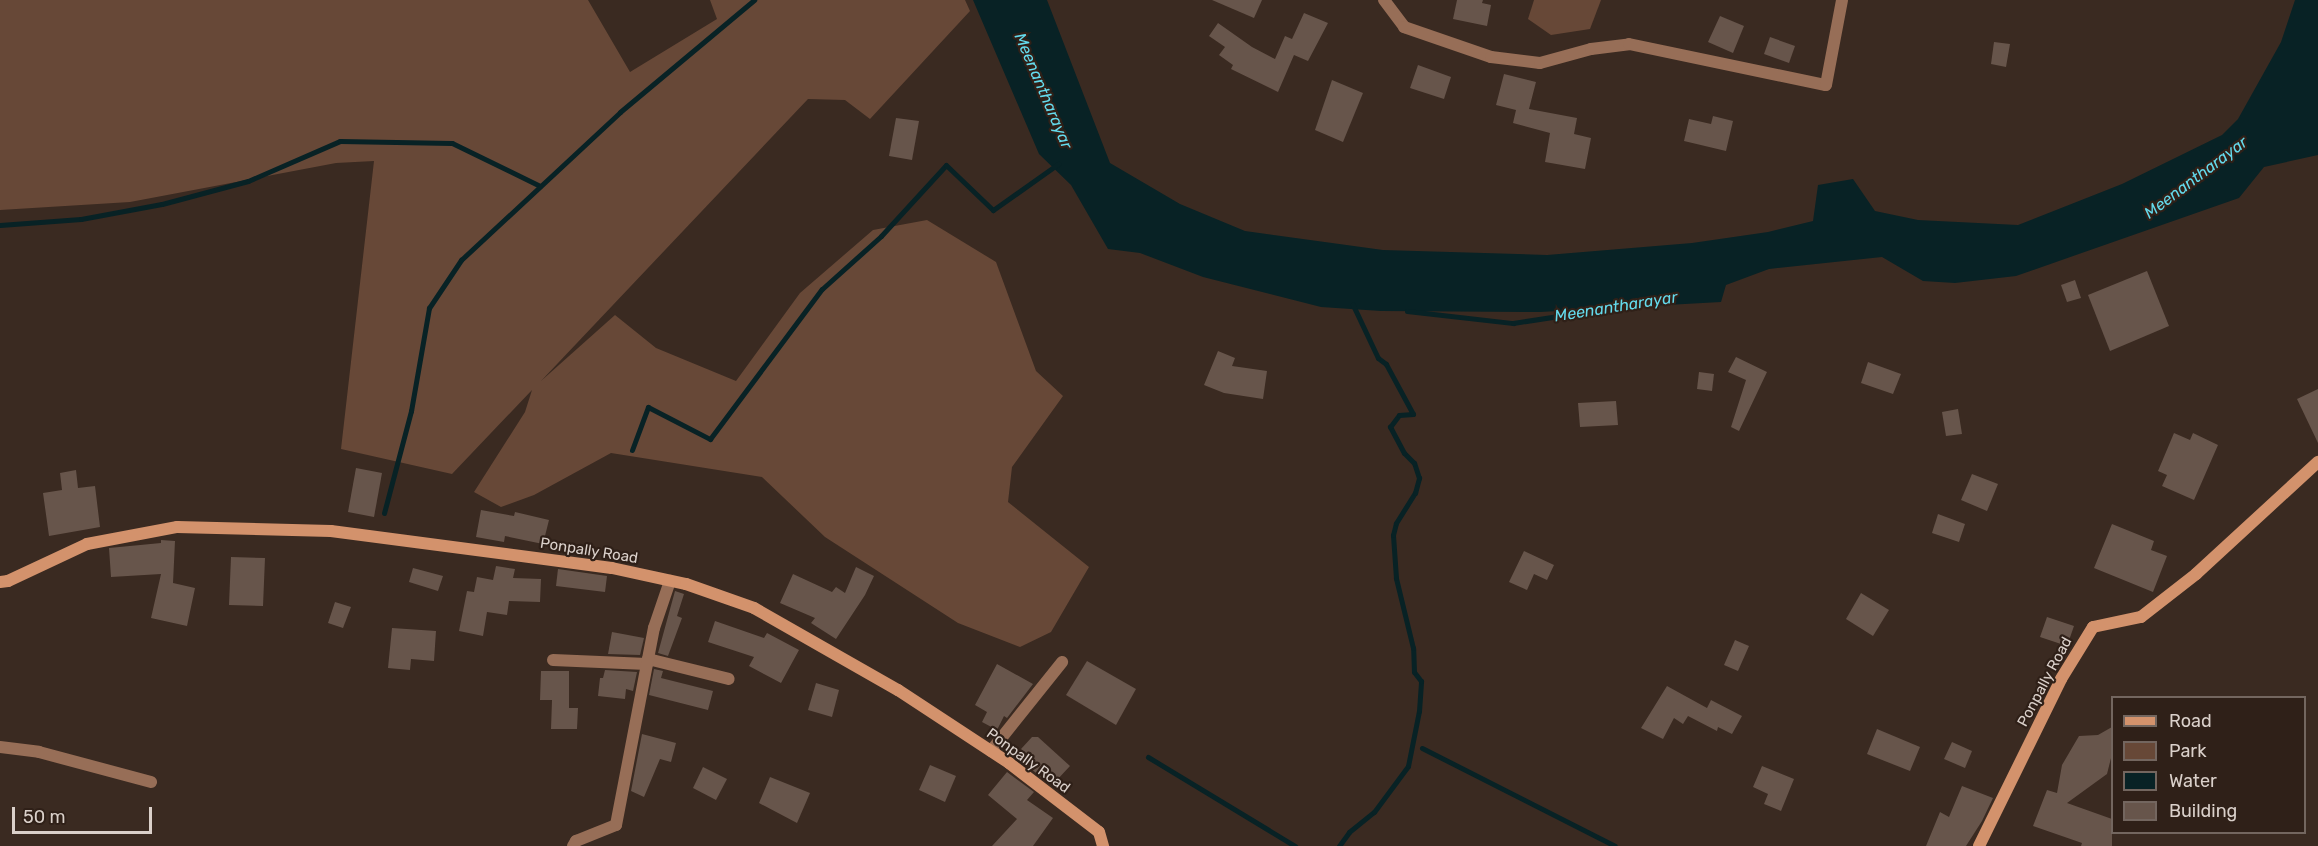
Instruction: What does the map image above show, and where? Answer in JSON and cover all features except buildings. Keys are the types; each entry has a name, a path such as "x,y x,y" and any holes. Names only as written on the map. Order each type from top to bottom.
{"main road":[{"name":"Ponpally Road","path":"1979,846 2061,679 2093,627 2141,617 2196,574 2318,462"},
{"name":"Ponpally Road","path":"0,582 8,581 87,543 177,527 332,531 612,568 670,581 754,608 898,690 991,751 1099,832 1103,846"}],"street":[{"path":"1384,0 1404,27 1491,57 1540,63 1591,49 1629,44 1826,86 1842,0"},
{"path":"573,846 576,841 616,825 654,628 670,581"},
{"path":"553,660 648,662 729,679"},
{"path":"991,751 1062,662"},
{"path":"0,747 39,752 151,782"}],"green space":[{"path":"0,0 588,0 630,72 717,19 710,0 965,0 970,11 870,119 845,100 808,99 541,381 615,315 656,348 736,381 800,293 873,230 927,220 996,262 1036,371 1063,396 1012,467 1008,502 1089,567 1051,632 1020,647 958,623 825,537 762,477 611,453 534,495 501,507 474,492 525,412 532,390 452,474 341,449 374,161 336,163 130,202 0,210"},
{"path":"1534,0 1601,0 1590,29 1551,35 1528,19"}],"water":[{"path":"973,0 1047,0 1110,163 1180,204 1245,231 1383,250 1547,255 1692,243 1768,232 1813,221 1818,185 1853,179 1875,211 1918,220 2018,225 2122,184 2222,135 2238,119 2281,42 2295,0 2318,0 2318,155 2264,167 2239,198 2016,276 1955,283 1923,281 1882,257 1769,269 1726,285 1721,302 1540,312 1381,311 1321,307 1203,277 1140,253 1108,249 1071,185 1039,154"}],"waterway":[{"path":"384,513 411,411 429,308 461,260 620,112 754,0"},
{"path":"0,225 81,219 162,204 248,181 340,141 452,143 540,186"},
{"path":"632,450 648,407 710,439 822,289 881,236 946,165 993,210 1058,164"},
{"path":"1339,846 1349,832 1374,812 1408,766 1419,711 1421,681 1414,672 1413,648 1396,578 1393,535 1396,523 1415,493 1419,478 1414,463 1404,453 1390,427 1399,415 1413,414 1386,364 1378,358 1353,305"},
{"name":"Meenantharayar","path":"1407,311 1513,323 1611,308"},
{"path":"1422,748 1615,846"},
{"path":"1148,757 1295,846"}]}
